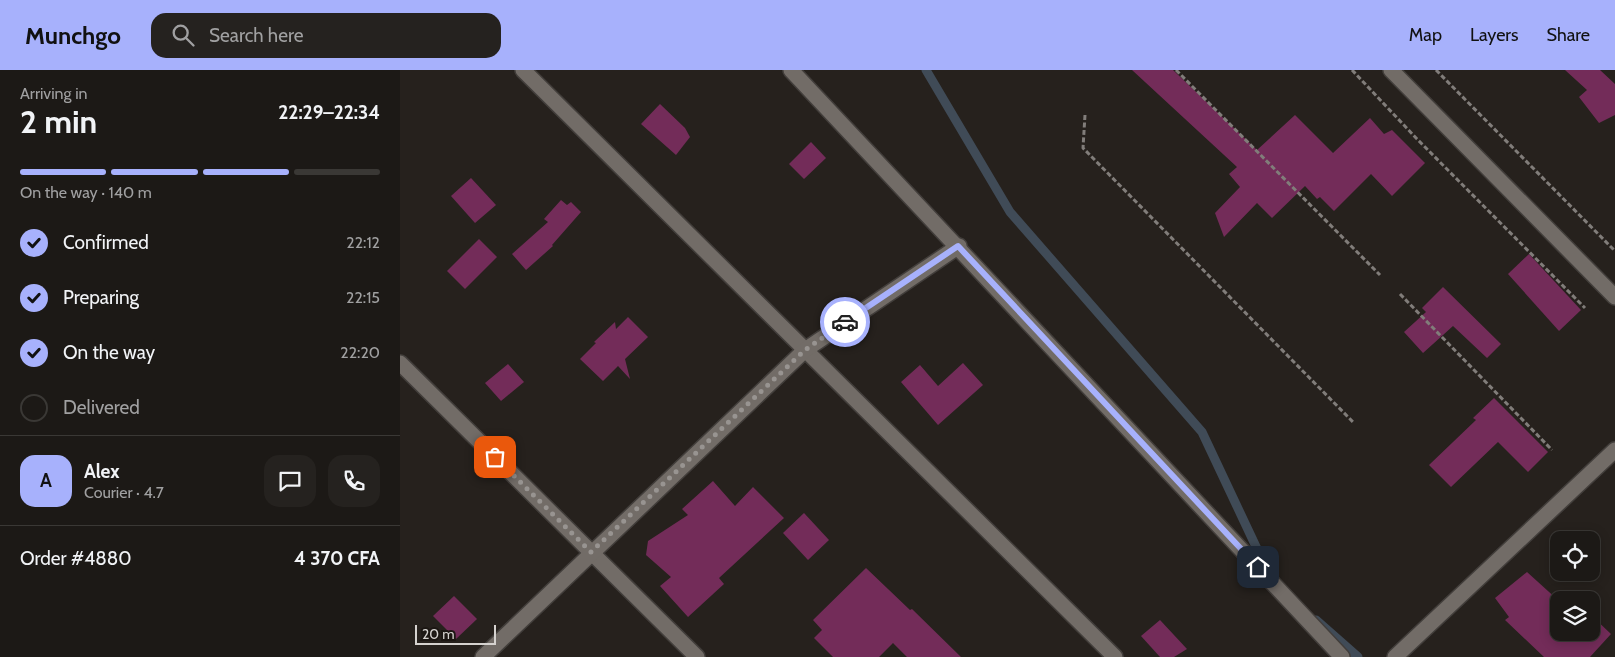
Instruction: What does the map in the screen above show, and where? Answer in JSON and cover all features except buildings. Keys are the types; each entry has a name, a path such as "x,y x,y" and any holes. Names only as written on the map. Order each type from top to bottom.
{"street":[{"path":"523,70 1115,657"},
{"path":"790,70 958,246 1342,657"},
{"path":"1391,70 1615,297"},
{"path":"483,657 805,350 958,246"},
{"path":"400,363 696,657"},
{"path":"1395,657 1615,450"}],"path":[{"path":"1176,70 1380,275"},
{"path":"1352,70 1417,139 1585,308"},
{"path":"1436,70 1615,251"},
{"path":"1086,115 1083,148 1354,423"},
{"path":"1400,294 1552,450"}],"waterway":[{"path":"926,70 1010,212 1202,432 1267,570"},
{"path":"1316,620 1358,657"}],"way so far":[{"path":"495,457 591,552 805,350 845,322"}],"route":[{"path":"845,322 958,246 1258,567"}]}
